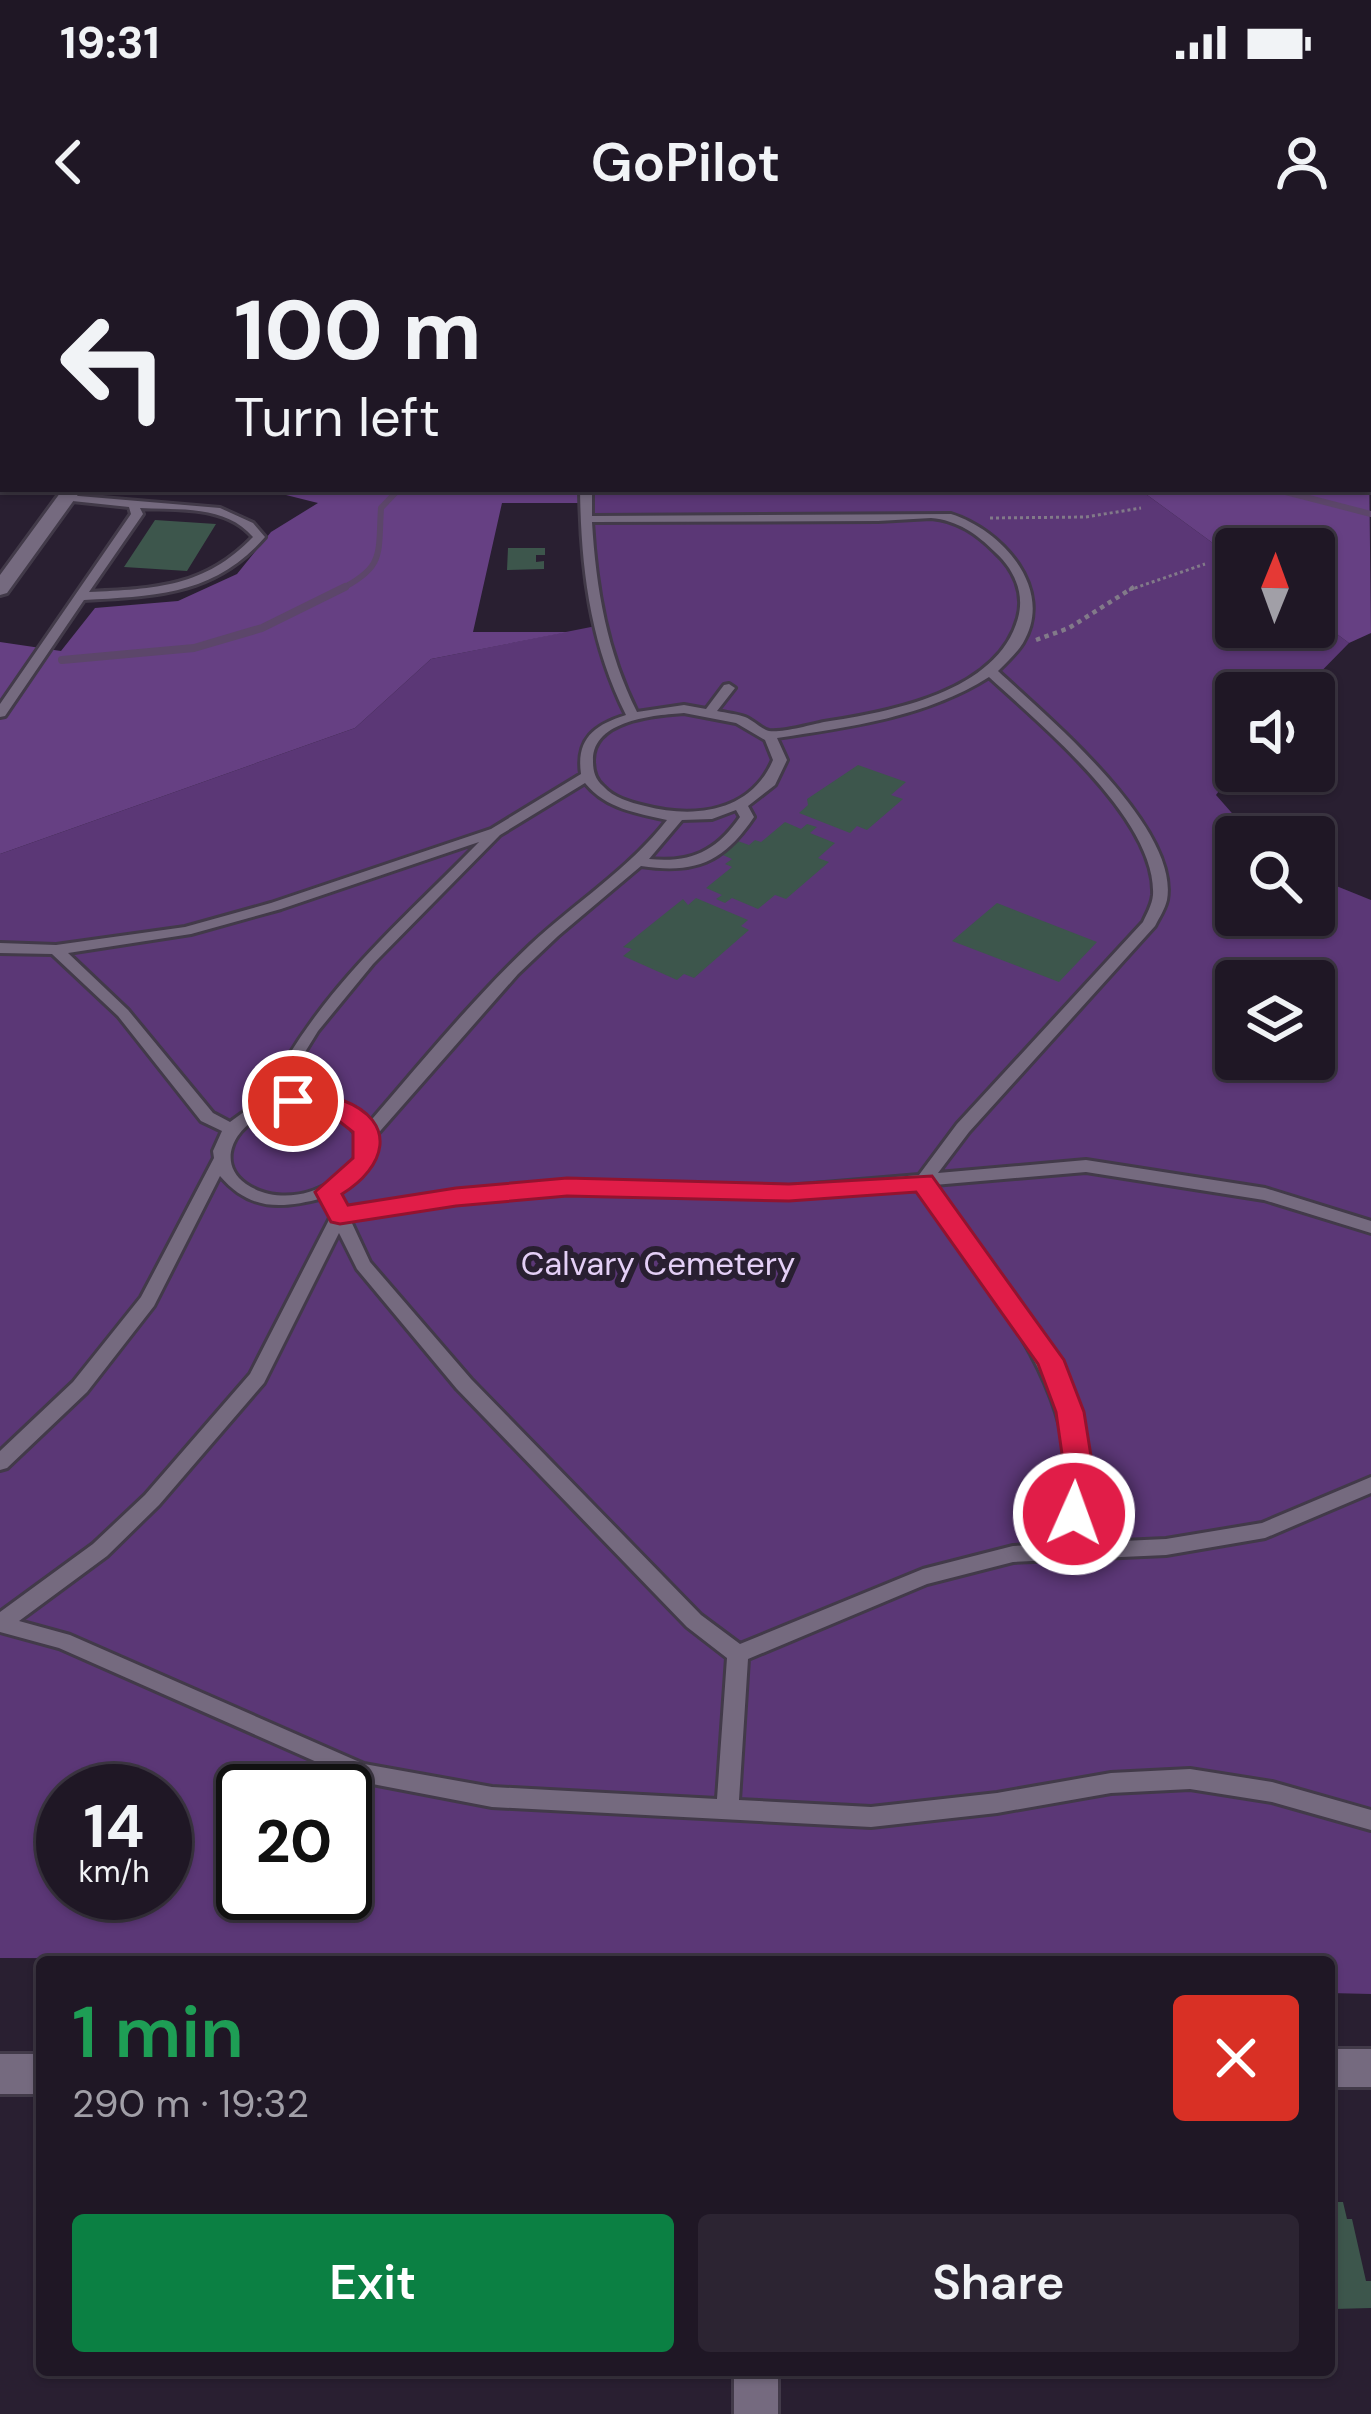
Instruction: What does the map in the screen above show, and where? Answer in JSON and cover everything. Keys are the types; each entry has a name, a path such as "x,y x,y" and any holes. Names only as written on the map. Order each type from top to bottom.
{"main road":[{"path":"0,589 70,493"},
{"path":"1335,2068 1371,2068"},
{"path":"0,2074 36,2074"},
{"path":"756,2376 756,2414"}],"lane":[{"path":"586,492 590,599 619,690 633,716"},
{"path":"70,493 133,505 232,514 252,524 259,537 210,580 152,592 83,596"},
{"path":"0,713 137,514 133,505"},
{"path":"586,519 956,518 1020,570 1028,589 1027,622 1017,648 991,672 903,709 768,735"},
{"path":"923,1182 933,1162 962,1128 1138,937 1160,896 1155,861 1144,836 1067,745 991,672"},
{"path":"711,711 729,688"},
{"path":"684,709 733,716 768,735 779,749 782,765 776,781 741,806 678,816 611,800 587,776 584,758 591,742 633,716 684,709"},
{"path":"0,949 56,950 208,925 496,832 587,776"},
{"path":"636,861 676,868 705,860 739,830 747,817 741,806"},
{"path":"367,1136 518,964 658,844 678,816"},
{"path":"270,1105 288,1058 323,1015 368,962 496,832"},
{"path":"56,950 123,1013 207,1118 230,1129"},
{"path":"0,1462 80,1388 148,1300 218,1163 219,1146 230,1129 270,1105 316,1101 354,1115 367,1136 366,1159 356,1174 328,1192 291,1201 264,1200 226,1179 218,1163"},
{"path":"340,1215 456,1197 567,1187 789,1192 1086,1166 1265,1194 1371,1227"},
{"path":"923,1182 974,1260 1050,1360 1070,1412 1079,1475 1069,1552"},
{"path":"328,1192 363,1265 464,1384 694,1622 738,1654"},
{"path":"0,1624 100,1550 152,1500 257,1378 340,1215"},
{"path":"738,1654 923,1577 1013,1555 1166,1547 1265,1530 1371,1485"},
{"path":"0,1624 63,1641 362,1773 492,1797 871,1816 997,1803 1111,1783 1190,1779 1272,1792 1371,1820"},
{"path":"727,1811 738,1654"}],"path":[{"path":"956,518 1086,517 1141,508"},
{"path":"1021,637 1049,638 1137,585 1204,564"}],"green space":[{"name":"Calvary Cemetery","path":"581,492 1143,492 1215,545 1215,648 1335,648 1335,633 1349,643 1321,672 1215,672 1215,792 1234,816 1215,816 1215,936 1335,936 1335,885 1371,900 1371,1994 1335,1993 1335,1956 0,1958 0,854 355,728 431,659 601,625"}],"shaded area":[{"path":"274,492 581,492 583,503 502,503 473,632 568,632 431,659 355,728 0,854 0,642 61,651 95,608 178,601 237,574 271,532 318,503"},
{"path":"1143,492 1369,492 1371,633 1349,643 1335,633 1335,528 1215,528 1215,545"}],"building":[{"path":"155,520 216,524 187,571 124,567"},
{"path":"508,548 545,548 545,555 536,555 536,562 544,561 544,569 507,570"},
{"path":"858,765 906,782 891,795 903,799 867,830 857,826 850,833 799,813 808,805 807,799"},
{"path":"785,822 801,829 807,824 817,827 810,833 835,843 818,858 829,862 786,899 775,895 758,909 732,898 725,903 716,899 722,895 706,888 732,867 725,864 732,859 718,853 735,840 749,845 761,842"},
{"path":"696,898 748,920 741,926 749,930 694,978 684,974 677,980 623,956 632,949 623,947 683,899 688,905"},
{"path":"997,903 1097,942 1059,982 952,941"},
{"path":"1335,2202 1343,2202 1347,2219 1352,2219 1366,2281 1371,2281 1371,2308 1335,2309"}],"waterway":[{"path":"340,590 372,566 379,549 381,508 396,492"},
{"path":"1286,492 1371,514"},
{"path":"340,590 345,587"},
{"path":"62,660 194,648 262,628 340,590"}],"route":[{"path":"293,1101 337,1106 354,1115 364,1128 369,1143 366,1159 356,1174 328,1192 340,1215 456,1197 567,1187 789,1192 923,1182 974,1260 1050,1360 1070,1412 1079,1475 1074,1514"}]}
